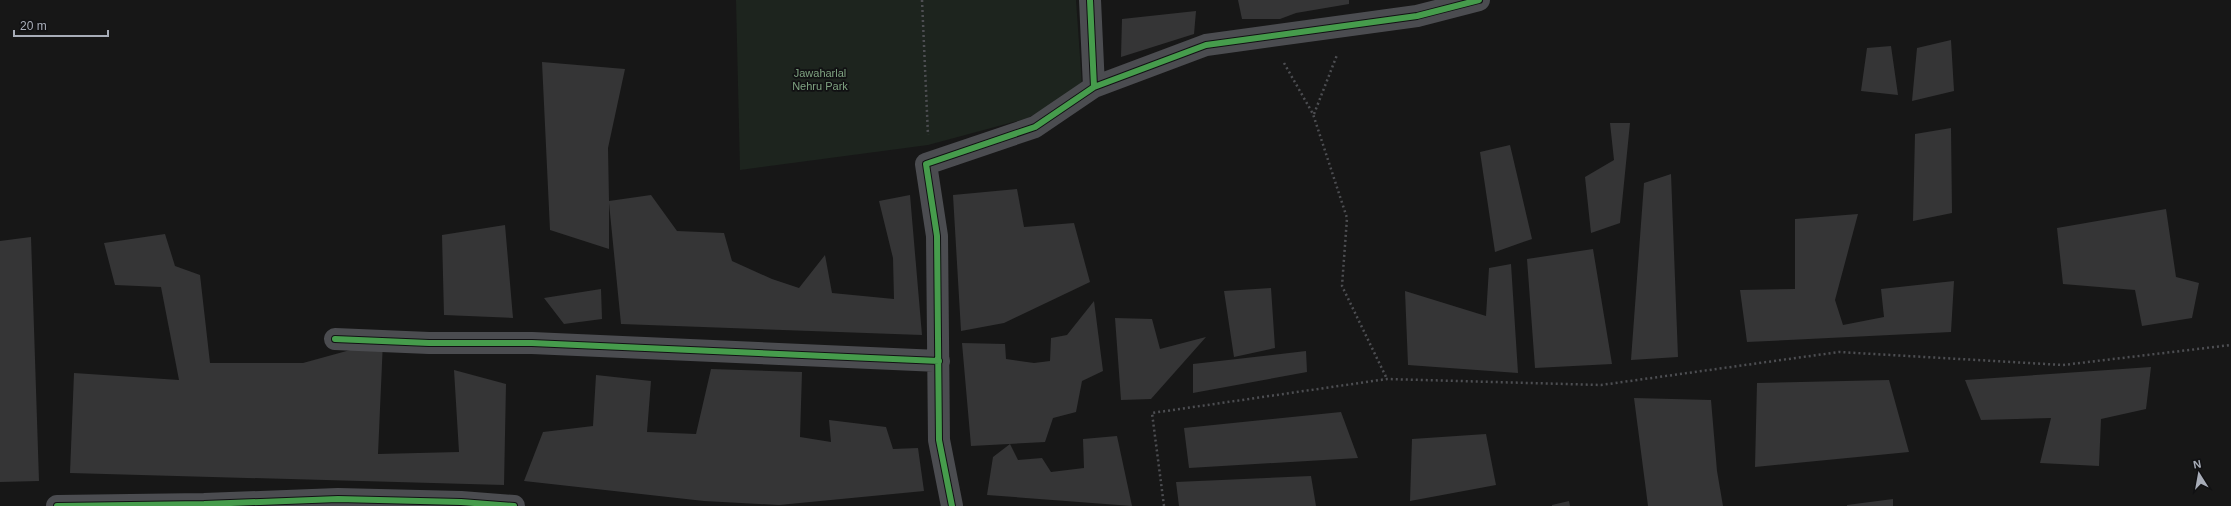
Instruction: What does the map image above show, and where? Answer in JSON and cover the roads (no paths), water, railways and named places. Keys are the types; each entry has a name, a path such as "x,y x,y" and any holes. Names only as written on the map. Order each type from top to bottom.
{"street":[{"path":"1090,0 1094,87"},
{"path":"952,506 939,440 937,236 926,164 1035,126 1094,87 1206,45 1417,16 1479,0"},
{"path":"335,339 429,344 532,343 939,361"},
{"path":"57,506 204,504 338,499 461,502 514,506"}],"park label":[{"name":"Jawaharlal Nehru Park","path":"820,79"}]}
